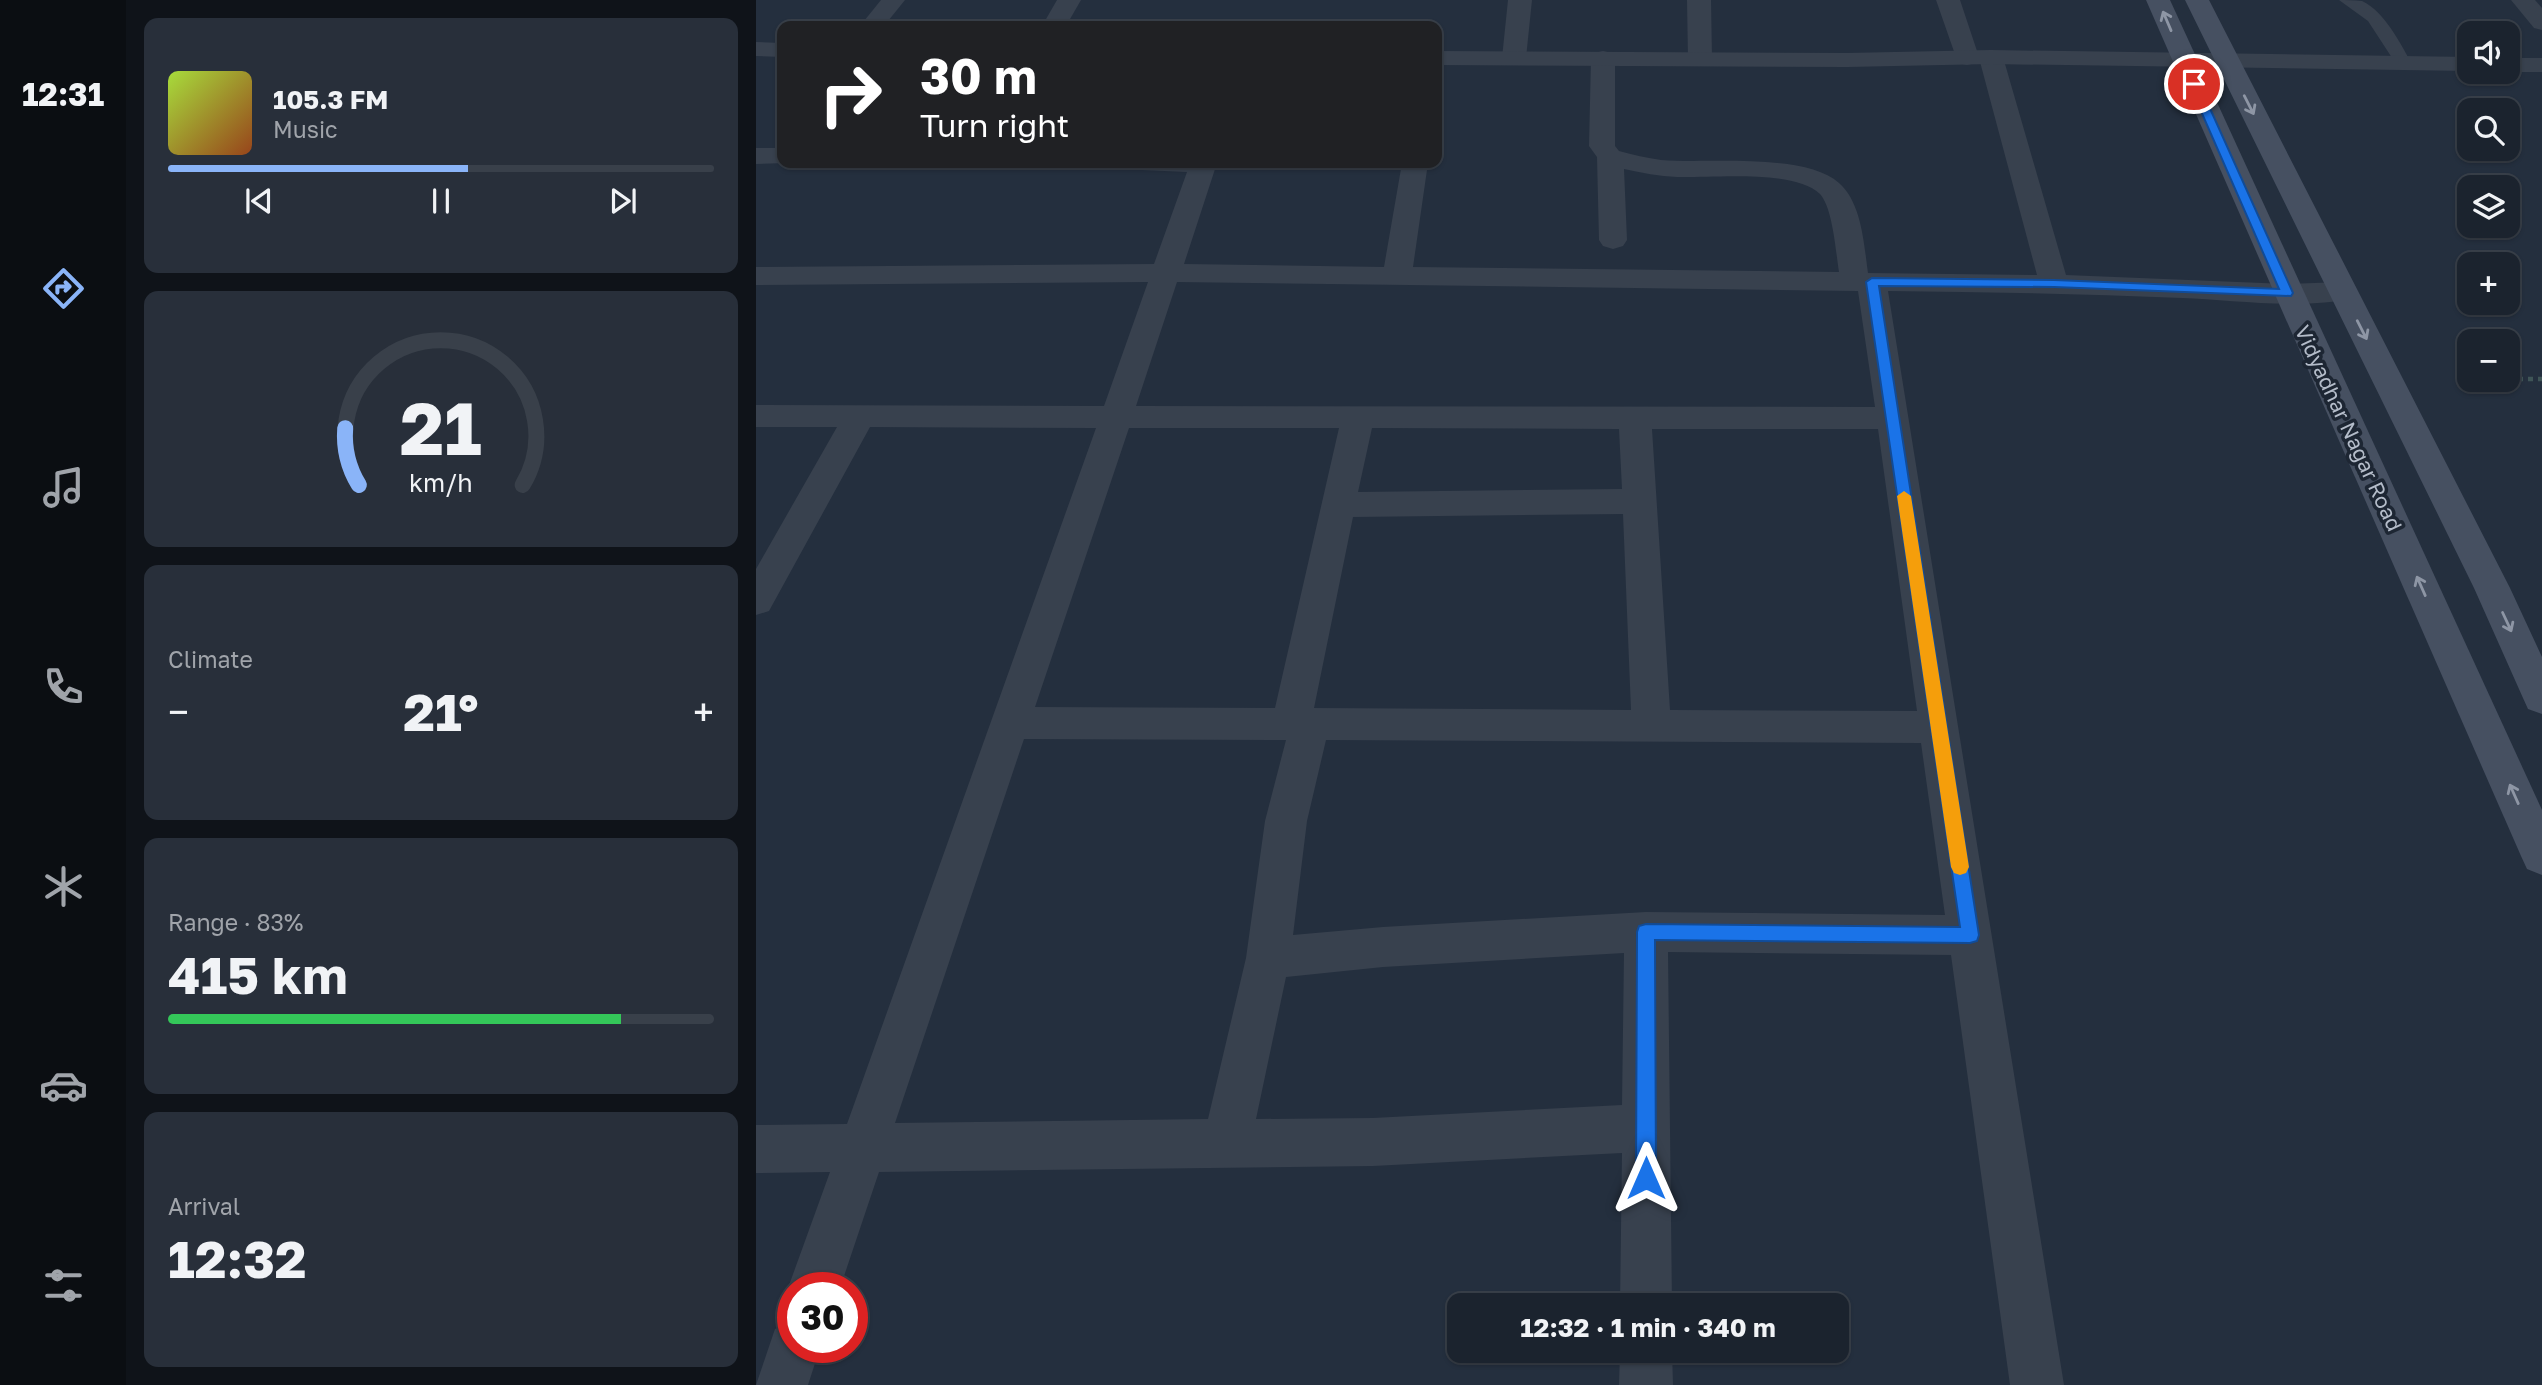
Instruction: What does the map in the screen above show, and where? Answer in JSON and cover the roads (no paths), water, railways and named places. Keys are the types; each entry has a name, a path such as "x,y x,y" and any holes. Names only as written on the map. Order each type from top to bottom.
{"main road":[{"name":"Vidyadhar Nagar Road","path":"2158,0 2287,293 2542,856"},
{"path":"2197,0 2492,588 2542,698"}],"street":[{"path":"876,21 893,0"},
{"path":"1057,21 1069,0"},
{"path":"1514,58 1520,0"},
{"path":"1699,0 1700,59"},
{"path":"1948,0 1979,58 2054,284"},
{"path":"2523,0 2542,23"},
{"path":"756,49 777,50"},
{"path":"1442,58 1979,58 2457,64"},
{"path":"1603,58 1601,146 1610,157 1613,240"},
{"path":"2520,65 2542,65"},
{"path":"756,156 777,156"},
{"path":"1610,157 1664,168 1781,172 1816,179 1832,191 1847,229 1863,282 1892,418 2037,1385"},
{"path":"820,1272 1202,168"},
{"path":"1397,275 1414,168"},
{"path":"756,276 1166,272 2054,284 2287,293 2342,291"},
{"path":"756,416 1892,418"},
{"path":"756,601 860,416"},
{"path":"1227,1143 1268,958 1301,724 1339,505 1358,416"},
{"path":"1635,417 1651,726"},
{"path":"1339,505 1640,501"},
{"path":"1010,723 1938,727"},
{"path":"1268,958 1383,947 1646,932 1970,935"},
{"path":"1646,932 1646,1293"},
{"path":"756,1149 864,1145 1373,1142 1646,1128"},
{"path":"781,1385 789,1363"},
{"path":"1646,1363 1646,1385"}],"lane":[{"path":"2346,0 2357,4 2384,30 2404,64"}]}
